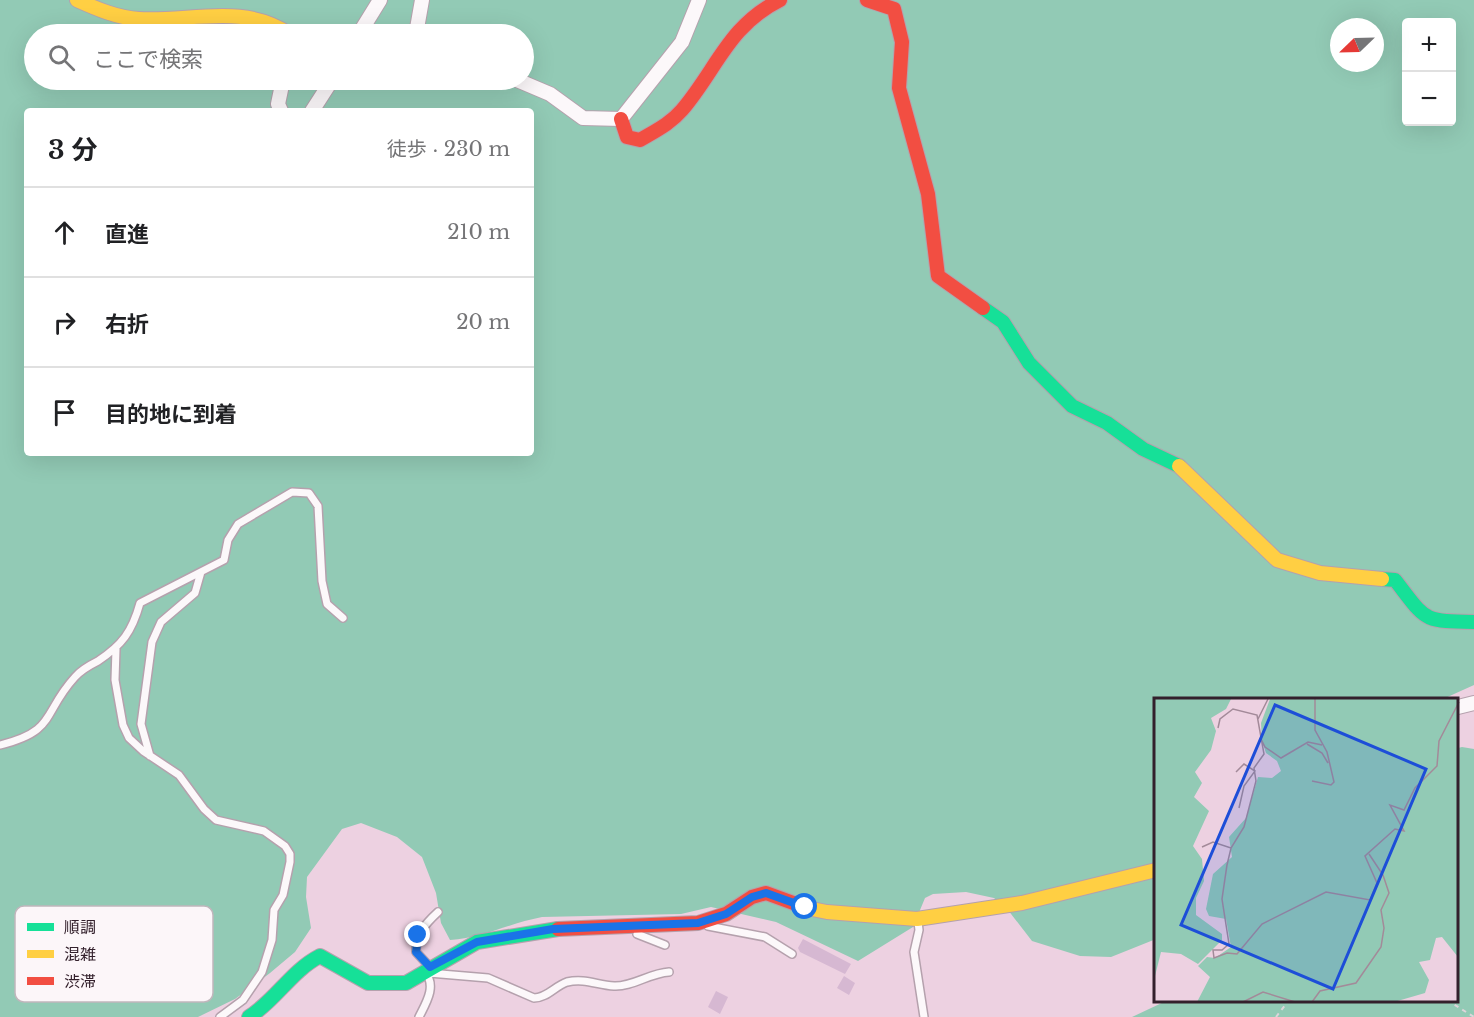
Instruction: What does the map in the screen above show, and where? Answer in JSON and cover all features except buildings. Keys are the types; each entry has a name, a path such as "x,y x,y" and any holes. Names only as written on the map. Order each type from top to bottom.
{"street":[{"path":"77,0 136,19 256,18 272,24"},
{"path":"364,24 380,0"},
{"path":"418,24 422,0"},
{"path":"621,119 682,42 699,0"},
{"path":"621,119 627,137 640,140 666,125 725,49 733,32 762,6 780,0"},
{"path":"867,0 894,9 902,42 899,88 928,194 938,276 1003,322 1029,363 1072,406 1107,423 1143,449 1184,468 1276,560 1295,568 1328,576 1395,580 1420,612 1432,621 1474,622"},
{"path":"534,87 550,94 583,118 621,119"},
{"path":"280,108 278,104 281,90"},
{"path":"314,108 326,90"},
{"path":"1459,706 1474,703"},
{"path":"249,1017 285,987 306,961 320,956 368,984 406,983 477,942 553,929 698,923 726,914 752,897 766,893 827,912 917,919 1022,903 1154,870"}],"lane":[{"path":"0,745 25,739 43,726 75,676 116,649 134,626 140,603 224,560 228,540 238,524 292,492 309,493 318,506 322,581 327,604 343,618"},
{"path":"150,756 141,724 152,642 161,622 195,593 201,572"},
{"path":"116,649 115,680 123,725 129,738 150,756 179,775 204,809 216,820 264,831 285,846 290,854 283,895 274,910 272,940 262,972 243,1000 220,1017"},
{"path":"438,912 423,927 416,945 416,952 432,974 488,978 534,998 542,998 564,983 581,980 614,986 626,985 654,973 669,972"},
{"path":"917,919 919,930 914,952 924,1017"},
{"path":"698,923 765,937 792,954"},
{"path":"595,927 601,934 640,934 665,945"},
{"path":"419,1017 430,992 427,969"}],"path":[{"path":"1276,1017 1288,1002"},
{"path":"1451,1002 1474,1017"}],"green space":[{"path":"0,0 1474,0 1474,685 1445,698 1154,698 1154,940 1111,957 1080,956 1032,941 1008,910 994,898 966,892 933,894 925,898 913,927 858,961 776,922 711,907 681,914 542,917 462,939 450,940 441,923 436,893 422,857 397,837 361,823 342,829 307,877 306,897 311,928 295,952 235,999 198,1017 0,1017"},
{"path":"1459,748 1474,749 1474,1017 1132,1017 1164,1002 1459,1002"}],"traffic: fast":[{"path":"983,308 1003,322 1029,363 1072,406 1107,423 1143,449 1179,466"},
{"path":"1382,579 1395,580 1413,604 1427,616 1444,621 1474,622"},
{"path":"249,1017 300,969 320,956 368,983 406,983 477,942 558,929"}],"traffic: slow":[{"path":"77,0 123,17 158,19 235,16 269,24"},
{"path":"1179,466 1277,560 1320,573 1382,579"},
{"path":"807,908 827,912 917,919 1022,903 1154,870"}],"traffic: jam":[{"path":"621,119 627,137 640,140 667,123 694,95 735,35 762,11 780,0"},
{"path":"867,0 894,9 902,42 899,88 928,194 938,276 983,308"},
{"path":"558,929 698,923 726,914 752,897 766,893 807,908"}],"route":[{"path":"418,935 416,952 430,967 477,942 511,935 553,929 698,923 726,914 752,897 766,893 805,907"}]}
